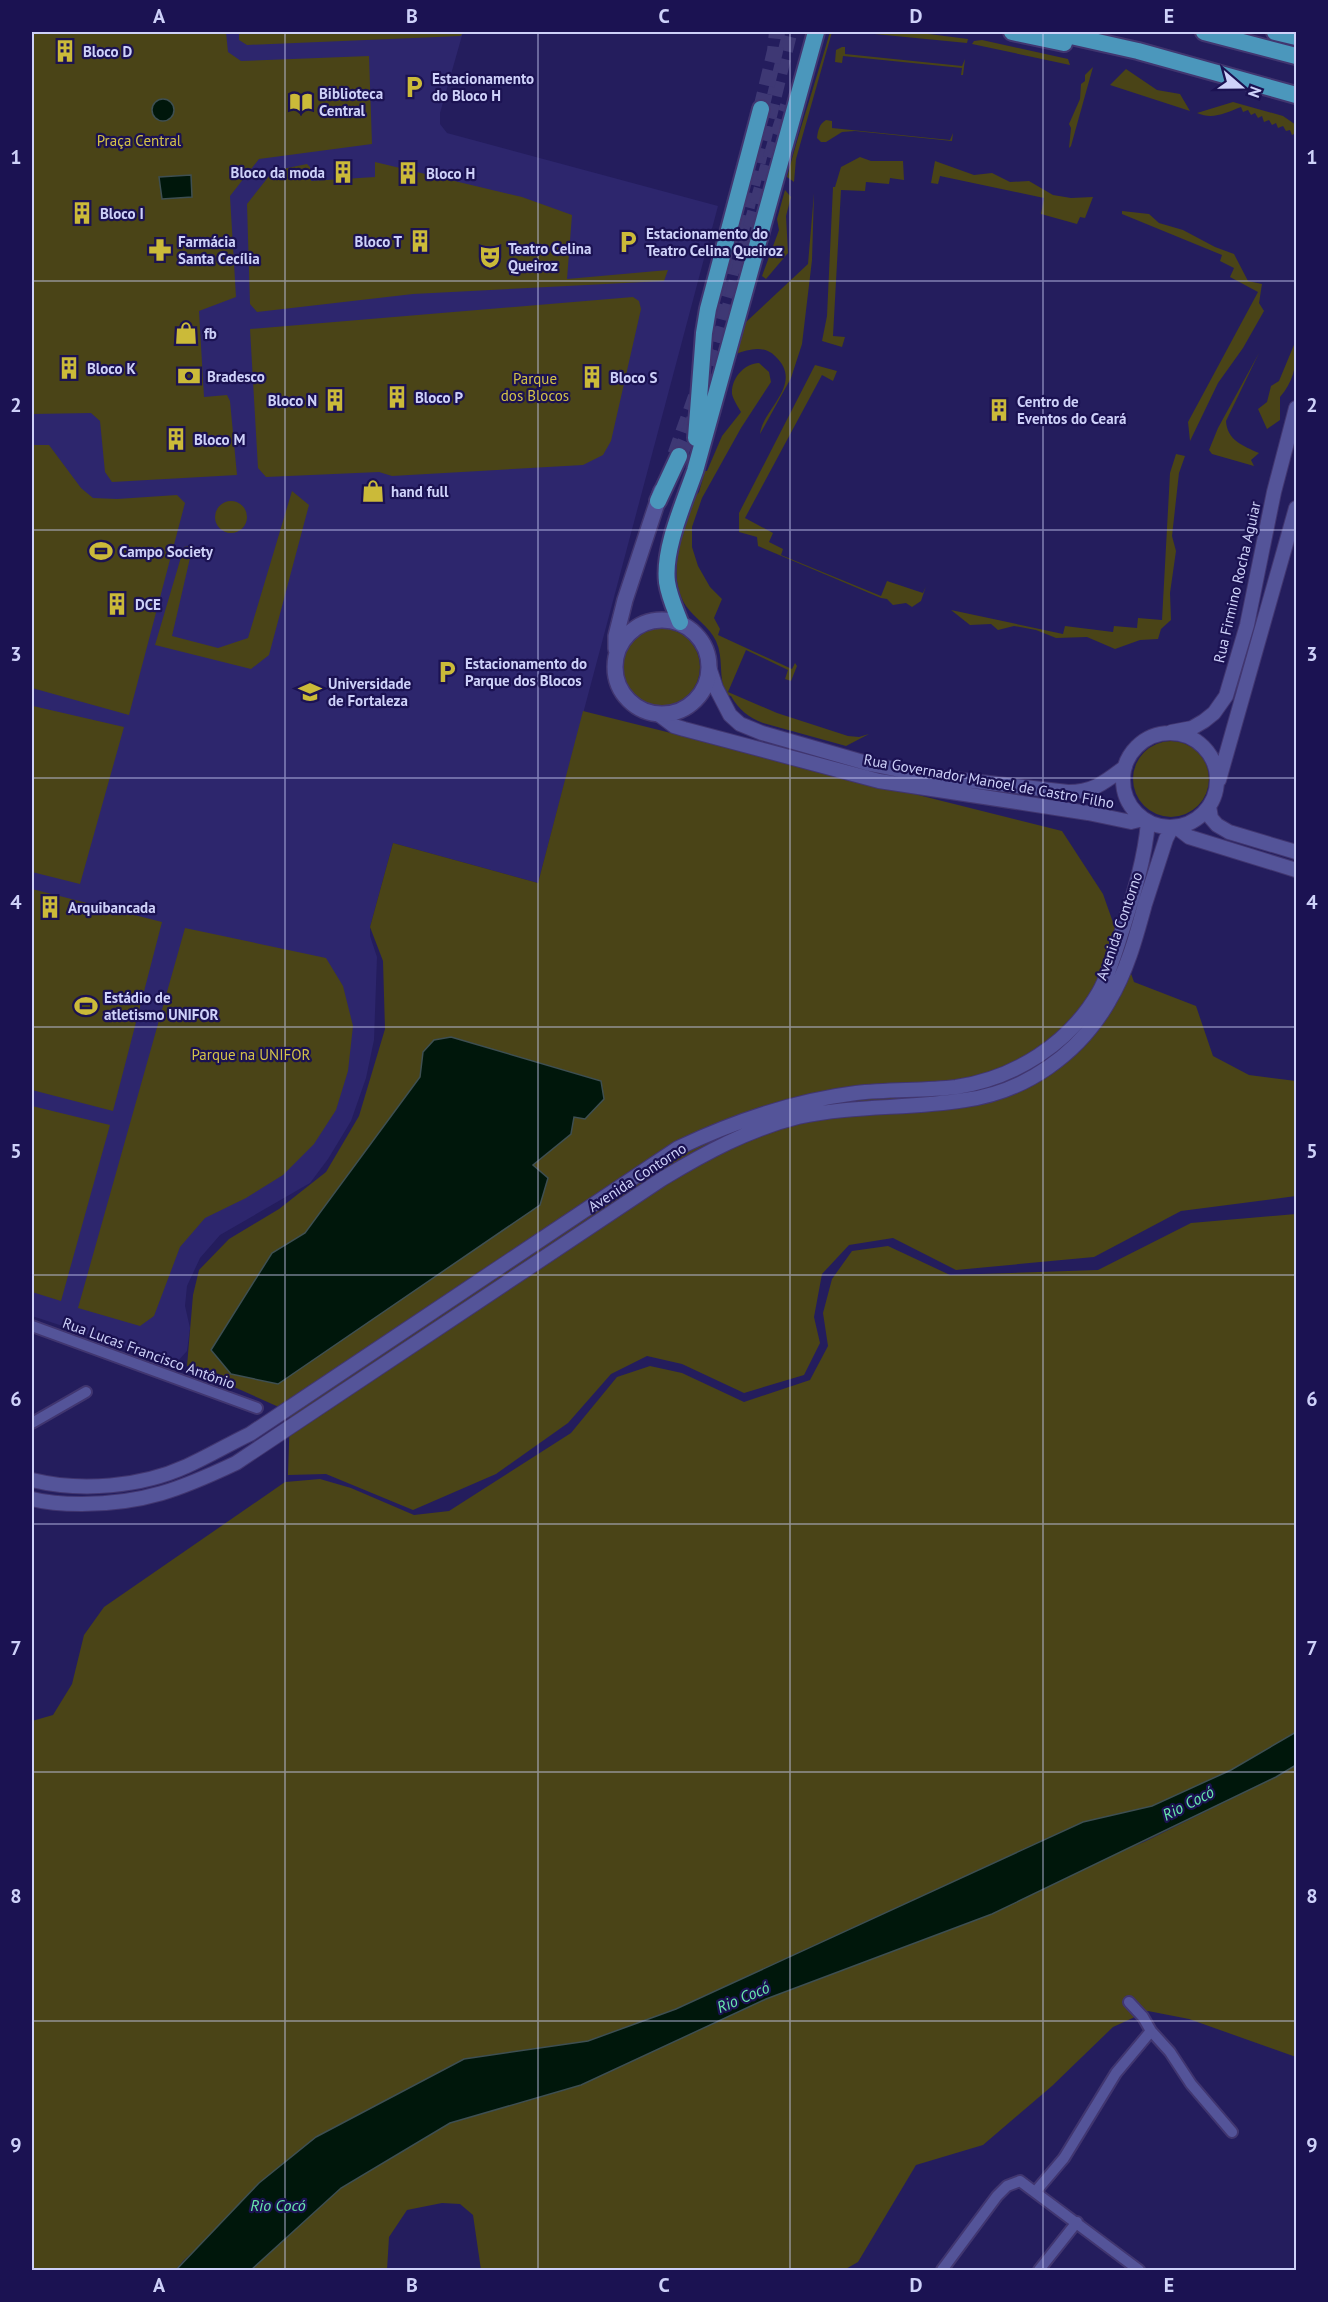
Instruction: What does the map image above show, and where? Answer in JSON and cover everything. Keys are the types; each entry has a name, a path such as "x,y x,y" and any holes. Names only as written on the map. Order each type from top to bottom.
{"highway":[{"path":"683,506 695,471 816,32"},
{"path":"1012,32 1100,49 1138,51"},
{"path":"1053,32 1138,51 1296,95"},
{"path":"1204,32 1296,56"},
{"path":"1275,32 1296,37"},
{"path":"680,622 667,583 667,567 683,506 696,438 708,309 761,109"},
{"path":"658,501 677,455"}],"main road":[{"path":"617,652 623,639 629,633 649,621 665,619 680,622 702,640 708,653 710,667 707,682 688,706 674,713 658,714 634,706 617,684 614,669 617,652 616,636 625,600 658,501"}],"street":[{"name":"Rua Firmino Rocha Aguiar","path":"1171,732 1192,728 1204,721 1214,713 1226,696 1247,624 1275,492 1296,408"},
{"path":"1174,827 1193,822 1209,806 1296,508"},
{"name":"Rua Governador Manoel de Castro Filho","path":"710,667 726,710 740,724 762,733 870,764 929,776 1068,792 1083,792 1102,784 1125,767"},
{"name":"Rua Governador Manoel de Castro Filho","path":"658,714 674,726 879,781 965,796 1088,813 1131,822 1146,820"},
{"path":"1217,785 1216,769 1210,754 1200,742 1186,735 1171,732 1156,734 1142,742 1131,753 1125,767 1123,781 1126,796 1133,809 1146,820 1174,827 1190,837 1296,870"},
{"path":"1209,806 1211,818 1217,825 1296,852"},
{"name":"Avenida Contorno","path":"32,1480 48,1484 93,1487 141,1480 187,1466 250,1434 678,1148 709,1134 768,1112 807,1101 856,1093 957,1086 988,1080 1026,1064 1058,1041 1074,1026 1100,991 1113,959 1146,850 1146,820"},
{"name":"Avenida Contorno","path":"32,1499 72,1504 108,1504 154,1497 236,1463 662,1179 706,1153 749,1133 797,1118 843,1109 965,1100 1002,1091 1038,1075 1068,1053 1091,1030 1122,979 1166,839 1174,827"},
{"path":"1256,856 1260,841"},
{"name":"Rua Lucas Francisco Antônio","path":"32,1326 257,1408"},
{"path":"32,1423 86,1392"},
{"path":"1129,2002 1232,2132"},
{"path":"1036,2191 1064,2158 1116,2073 1151,2031"},
{"path":"942,2271 1007,2186 1017,2181 1027,2184 1133,2269"},
{"path":"1039,2271 1077,2222"}],"shaded area":[{"name":"Universidade de Fortaleza","path":"32,32 463,32 440,113 440,124 447,133 718,206 538,883 393,843 370,927 370,936 377,957 374,1040 366,1078 351,1121 310,1183 220,1235 200,1258 187,1286 185,1306 190,1328 187,1351 176,1363 32,1316"}],"green space":[{"name":"Praça Central","path":"32,32 226,32 228,52 241,61 369,56 372,144 259,159 230,196 236,297 199,311 204,397 227,395 230,401 237,475 112,482 105,472 100,421 91,413 32,414"},
{"path":"239,32 463,32 461,36 247,45 239,40"},
{"path":"830,32 832,32 796,159 794,182 787,177"},
{"path":"854,32 913,32 968,39 967,43"},
{"path":"982,40 1068,59 1070,65 972,44 974,41"},
{"path":"845,47 845,54 962,66 965,59 963,75 961,75 962,68 843,56 842,63 835,62 836,50"},
{"path":"1093,67 1069,148 1071,128 1069,124 1080,99 1081,84 1085,81 1085,75"},
{"path":"1126,69 1157,90 1180,94 1190,111 1110,85"},
{"path":"1233,102 1283,116 1296,125 1296,133 1292,135 1290,130 1286,131 1283,126 1278,128 1276,123 1272,125 1269,120 1264,122 1262,116 1258,118 1255,113 1251,115 1248,110 1243,112 1241,107 1214,116 1197,113"},
{"path":"826,120 832,121 832,128 950,140 953,133 952,141 855,131 842,132 826,142 821,142 817,138 818,133 820,126"},
{"path":"860,157 871,161 903,161 904,180 890,178 889,184 866,182 865,191 841,190 833,336 845,337 842,347 822,341 827,316 833,187 835,187 841,167"},
{"path":"935,161 974,175 992,173 1010,182 1029,181 1053,195 1071,198 1093,197 1085,218 1080,217 1077,224 1041,214 1044,198 940,176 938,184 931,183"},
{"path":"375,162 522,197 572,215 567,279 668,270 664,281 413,294 257,312 250,304 247,204 273,171 307,164 310,167 311,181 375,177"},
{"path":"785,190 791,197 786,216 788,253 766,279 762,276 779,230 777,219"},
{"path":"814,193 812,260 802,344 791,378 760,434 784,386 786,376 783,366 766,350 751,350 736,354 746,322 808,264"},
{"path":"1122,211 1149,214 1159,223 1183,230 1234,254 1248,281 1262,284 1259,303 1264,311 1243,348 1218,383 1190,441 1188,422 1258,292 1230,277 1234,268 1220,261 1222,255 1122,214"},
{"name":"Parque dos Blocos","path":"633,297 639,301 641,309 611,441 603,455 583,465 392,476 379,472 266,477 258,468 250,329"},
{"path":"1296,340 1294,370 1289,384 1280,397 1280,420 1267,429 1258,409 1267,402 1271,386 1279,381"},
{"path":"1259,353 1226,421 1233,438 1259,453 1251,460 1254,466 1212,454 1209,450 1218,428"},
{"path":"759,363 769,372 771,382 741,428 702,498 692,527 692,547 698,566 710,587 722,599 714,618 720,629 718,635 792,669 795,663 797,666 791,681 785,679 788,670 746,650 728,692 777,713 848,736 859,737 869,734 846,746 763,723 748,716 731,696 726,695 716,641 710,631 686,606 677,580 678,553 693,499 699,492 705,471 722,436 741,412 732,394 734,382 740,372"},
{"path":"815,365 837,371 833,381 822,375 745,518 773,533 769,542 783,549 781,555 881,596 887,581 923,593 926,586 921,601 912,607 906,603 893,605 887,599 758,546 757,537 739,532 739,513"},
{"path":"32,445 49,445 81,488 93,498 117,499 177,495 185,503 129,715 32,688"},
{"path":"1176,454 1185,456 1179,473 1172,536 1176,551 1170,593 1171,620 1161,629 1158,639 1140,640 1115,649 1087,637 1056,638 1036,630 1014,626 998,630 991,624 970,625 951,610 1063,634 1065,626 1113,632 1114,626 1137,628 1138,618 1162,620 1170,473"},
{"path":"292,491 309,505 269,655 251,669 155,645 184,547 193,545 172,636 218,648 248,638"},
{"path":"231,501 243,505 247,517 243,529 231,533 219,529 215,517 219,505"},
{"path":"661,628 676,631 689,639 697,652 700,667 697,682 689,695 676,703 661,706 646,703 633,695 625,682 622,667 625,652 633,639 646,631"},
{"path":"33,706 124,727 80,884 32,872"},
{"path":"583,711 1062,831 1103,894 1134,982 1196,1006 1213,1056 1249,1075 1296,1081 1296,1196 1181,1211 1094,1257 956,1270 893,1238 849,1245 822,1274 814,1317 820,1343 804,1375 744,1393 682,1364 647,1356 611,1374 568,1423 496,1474 413,1510 326,1474 288,1475 290,1412 187,1366 193,1295 199,1270 229,1239 279,1209 326,1172 359,1116 385,1029 383,961 370,927 393,843 538,883"},
{"path":"1164,741 1178,741 1192,747 1203,758 1209,772 1206,794 1198,806 1178,817 1164,817 1150,811 1139,800 1133,786 1133,772 1139,758 1150,747"},
{"name":"Estádio de atletismo UNIFOR","path":"32,889 162,922 113,1111 32,1090"},
{"name":"Parque na UNIFOR","path":"185,928 326,958 343,986 353,1026 348,1071 336,1110 314,1144 283,1175 246,1198 205,1218 180,1247 154,1316 140,1326 78,1308"},
{"path":"32,1106 110,1125 61,1301 32,1292"},
{"path":"1296,1214 1296,1732 1231,1770 1152,1806 1083,1822 676,2009 588,2041 464,2059 316,2137 176,2270 32,2270 32,1721 53,1715 72,1684 84,1635 104,1607 285,1482 320,1479 351,1488 414,1515 449,1511 571,1433 617,1377 650,1366 682,1373 744,1402 810,1380 828,1346 823,1313 832,1279 852,1251 888,1246 950,1275 1098,1270 1191,1223"},
{"path":"1296,1765 1296,2057 1189,2019 1148,2011 1113,2027 1052,2086 983,2145 916,2165 858,2262 844,2270 481,2270 473,2215 460,2204 442,2203 407,2210 389,2237 387,2270 251,2270 341,2188 450,2123 581,2085 766,1999 1144,1842"}],"water":[{"path":"159,99 167,99 174,106 174,114 167,121 159,121 152,114 152,106"},
{"path":"191,175 192,197 162,199 159,177"},
{"path":"451,1037 601,1081 604,1099 585,1119 574,1117 571,1134 533,1165 548,1178 540,1205 278,1384 231,1374 211,1350 272,1253 305,1233 420,1077 423,1052 434,1040"},
{"name":"Rio Cocó","path":"1296,1732 1296,1765 1276,1777 992,1914 766,1999 581,2085 450,2123 341,2188 251,2270 176,2270 259,2183 316,2137 464,2059 588,2041 676,2009 1083,1822 1152,1806 1231,1770"}],"tunnel":[{"path":"761,109 775,51 777,32"},
{"path":"706,363 728,286 790,32"},
{"path":"679,456 711,370 760,193 788,106"},
{"path":"675,454 696,395"}],"place":[{"name":"Bloco D","path":"65,51"},
{"name":"Estacionamento do Bloco H","path":"414,87"},
{"name":"Biblioteca Central","path":"301,102"},
{"name":"Bloco da moda","path":"343,172"},
{"name":"Bloco H","path":"408,173"},
{"name":"Bloco I","path":"82,213"},
{"name":"Bloco T","path":"420,241"},
{"name":"Estacionamento do Teatro Celina Queiroz","path":"628,242"},
{"name":"Farmácia Santa Cecília","path":"160,250"},
{"name":"Teatro Celina Queiroz","path":"490,257"},
{"name":"fb","path":"186,333"},
{"name":"Bloco K","path":"69,368"},
{"name":"Bradesco","path":"189,376"},
{"name":"Bloco S","path":"592,377"},
{"name":"Bloco P","path":"397,397"},
{"name":"Bloco N","path":"335,400"},
{"name":"Centro de Eventos do Ceará","path":"999,410"},
{"name":"Bloco M","path":"176,439"},
{"name":"hand full","path":"373,491"},
{"name":"Campo Society","path":"101,551"},
{"name":"DCE","path":"117,604"},
{"name":"Estacionamento do Parque dos Blocos","path":"447,672"},
{"name":"Universidade de Fortaleza","path":"310,692"},
{"name":"Arquibancada","path":"50,907"},
{"name":"Estádio de atletismo UNIFOR","path":"86,1006"}]}
